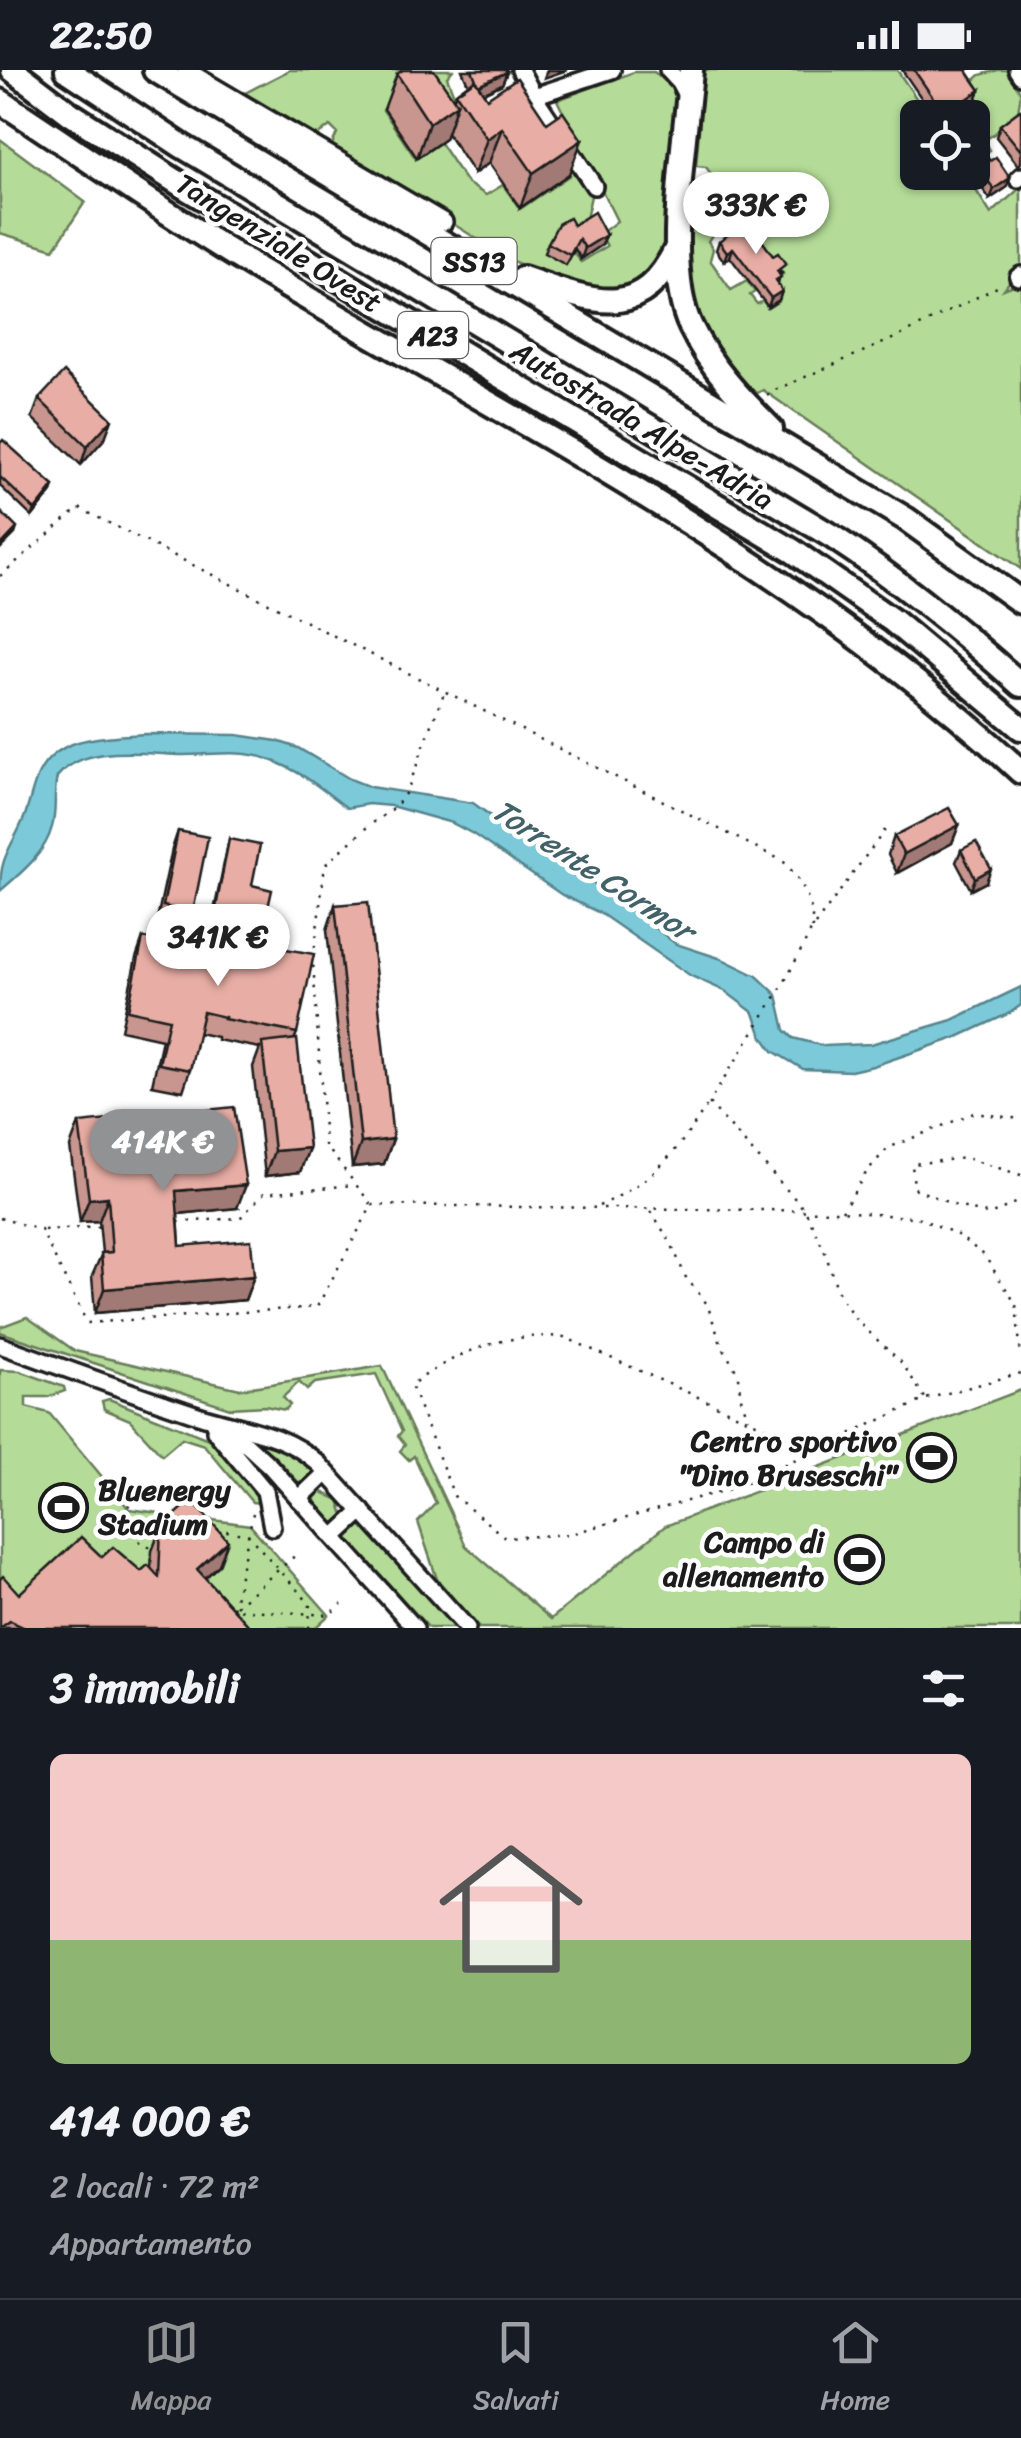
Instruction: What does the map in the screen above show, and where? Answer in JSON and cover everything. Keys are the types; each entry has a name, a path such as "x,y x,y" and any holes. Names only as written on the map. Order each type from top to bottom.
{"highway":[{"name":"Autostrada Alpe-Adria","path":"13,70 71,114 188,189 684,484 858,594 982,692 1021,728"},
{"name":"Autostrada Alpe-Adria","path":"67,70 182,146 881,569 950,622 1021,685"},
{"name":"SS13","path":"154,70 906,519 1021,602"},
{"path":"691,70 676,249 678,283 690,326 718,372 793,454"},
{"name":"Tangenziale Ovest","path":"0,102 261,271 614,478 839,622 960,715 1021,772"},
{"path":"483,266 579,298 616,301 654,285 676,249"}],"street":[{"path":"186,70 444,222"},
{"path":"520,70 594,186"},
{"path":"534,96 612,70"},
{"path":"668,70 688,101"},
{"path":"0,1346 202,1416 281,1438 326,1472 467,1628"},
{"path":"0,1358 21,1353"},
{"path":"202,1416 257,1454 415,1628"},
{"path":"202,1416 265,1491 272,1527"},
{"path":"299,1498 326,1472"},
{"path":"334,1537 362,1510"}],"path":[{"path":"752,410 773,390 904,334 1019,276"},
{"path":"0,576 79,508 783,861 806,892 813,911 812,929"},
{"path":"372,1206 325,1145 313,962 325,866 395,807 407,790 445,690"},
{"path":"595,1208 640,1184 677,1151 745,1046 812,929 884,830"},
{"path":"708,1103 805,1210 824,1249 839,1295 867,1332 902,1364 926,1399"},
{"path":"842,1211 868,1170 888,1148 974,1114 1021,1120"},
{"path":"1021,1175 966,1158 912,1164 914,1188 954,1205 990,1215 1021,1200"},
{"path":"180,1222 240,1218 264,1193 356,1185"},
{"path":"372,1206 805,1210 920,1218 956,1234 984,1255 1016,1304 1021,1358"},
{"path":"41,1230 87,1323 317,1307 372,1206"},
{"path":"650,1208 685,1276 707,1304 721,1344 739,1376 740,1396 749,1420"},
{"path":"0,1218 41,1230 100,1226"},
{"path":"814,1448 564,1337 528,1334 446,1359 411,1385 454,1496 506,1538 570,1534 733,1488 926,1399 1021,1373"},
{"path":"130,1504 126,1526 144,1545 156,1547"},
{"path":"233,1609 253,1513"},
{"path":"203,1526 248,1535 310,1604 309,1628"},
{"path":"224,1616 297,1554"},
{"path":"233,1609 310,1616 329,1615 342,1604"}],"green space":[{"path":"290,70 453,70 447,77 457,103 412,90 383,110 416,159 440,143 467,183 486,195 503,185 520,209 570,175 550,145 553,137 592,191 586,219 570,232 565,226 552,235 561,249 568,244 581,262 607,246 600,234 617,221 557,100 634,72 654,72 672,86 678,99 666,246 659,265 633,289 598,296 512,261 331,147 337,133 330,126 317,136 245,93"},
{"path":"704,70 897,70 917,100 900,100 900,190 976,190 991,214 1021,187 1021,266 1004,289 1021,282 1021,569 763,390 754,395 710,348 685,285 689,190 711,193 726,214 708,241 713,249 710,260 731,290 747,281 757,304 763,301 768,308 779,301 774,280 783,274 706,167 696,166"},
{"path":"1007,70 1021,93 1017,118 990,137 990,100 977,100 968,86 980,75"},
{"path":"0,139 85,202 54,249 0,233"},
{"name":"Centro sportivo \"Dino Bruseschi\"","path":"27,1317 75,1351 240,1389 382,1366 466,1546 551,1619 665,1526 1021,1390 1021,1628 479,1628 437,1579 418,1522 436,1503 414,1456 409,1460 400,1451 405,1445 398,1436 402,1431 376,1374 315,1383 307,1390 299,1382 283,1397 290,1405 285,1410 265,1406 230,1408 0,1332 0,1327"},
{"name":"Bluenergy Stadium","path":"0,1370 20,1371 64,1387 65,1391 48,1397 26,1397 26,1407 49,1413 129,1509 250,1525 329,1615 315,1628 0,1628"},
{"path":"109,1399 211,1440 268,1504 252,1502 204,1445 182,1438 162,1455 130,1420 104,1409 102,1401"},
{"path":"239,1430 293,1454 316,1473 302,1486 273,1455"},
{"path":"320,1491 339,1500 345,1518 340,1524 333,1522 315,1502"},
{"path":"362,1523 456,1628 429,1628 347,1538"}],"water":[{"path":"145,734 237,735 277,741 298,748 370,787 473,803 540,852 605,890 676,944 757,976 777,995 785,1030 793,1038 824,1046 871,1044 952,1020 1021,987 1021,1005 958,1037 873,1066 851,1071 803,1069 773,1051 762,1036 754,1013 725,991 691,976 600,913 562,895 473,834 452,823 391,806 368,804 347,808 291,769 247,754 116,753 83,759 69,766 57,777 49,837 31,862 0,891 4,860 39,773 48,760 86,740"}],"building":[{"path":"403,70 434,70 457,104 429,123 397,74"},
{"path":"472,70 506,70 507,72 478,85"},
{"path":"914,70 966,70 980,90 966,100 935,100"},
{"path":"517,78 547,123 563,112 582,140 533,173 502,128 487,139 456,93 475,80 487,98"},
{"path":"1021,111 1021,151 1000,125"},
{"path":"996,157 1010,178 994,189 990,184 990,161"},
{"path":"594,212 606,235 585,248 579,239 570,255 548,243 558,224 569,218 573,225"},
{"path":"748,221 773,256 778,253 786,264 777,271 781,277 776,280 782,291 771,298 733,248 727,252 719,241"},
{"path":"64,372 112,419 87,446 39,399"},
{"path":"3,440 54,486 35,510 0,477"},
{"path":"0,511 17,528 0,546"},
{"path":"949,808 959,825 904,854 894,836"},
{"path":"178,831 208,837 193,912 163,906"},
{"path":"229,839 260,845 252,885 272,890 262,934 242,930 240,941 235,943 216,939 218,930 212,929"},
{"path":"976,842 991,869 975,878 961,850"},
{"path":"368,902 393,1139 361,1143 335,905"},
{"path":"143,938 184,947 185,941 191,941 234,951 236,940 314,954 297,1033 203,1012 190,1070 159,1064 169,1019 128,1010"},
{"path":"297,1039 309,1148 274,1151 262,1043"},
{"path":"234,1107 246,1185 176,1191 180,1246 251,1240 254,1276 104,1289 101,1253 112,1252 108,1197 89,1199 79,1123"},
{"path":"192,1500 228,1541 197,1569 247,1628 25,1628 10,1621 0,1628 0,1579 3,1576 19,1594 81,1537 102,1557 113,1547 141,1571 148,1565 159,1577 161,1527"}],"place":[{"name":"Centro sportivo \"Dino Bruseschi\"","path":"932,1458"},
{"name":"Bluenergy Stadium","path":"63,1507"},
{"name":"Campo di allenamento","path":"859,1559"}],"water label":[{"name":"Torrente Cormor","path":"593,870"}]}
